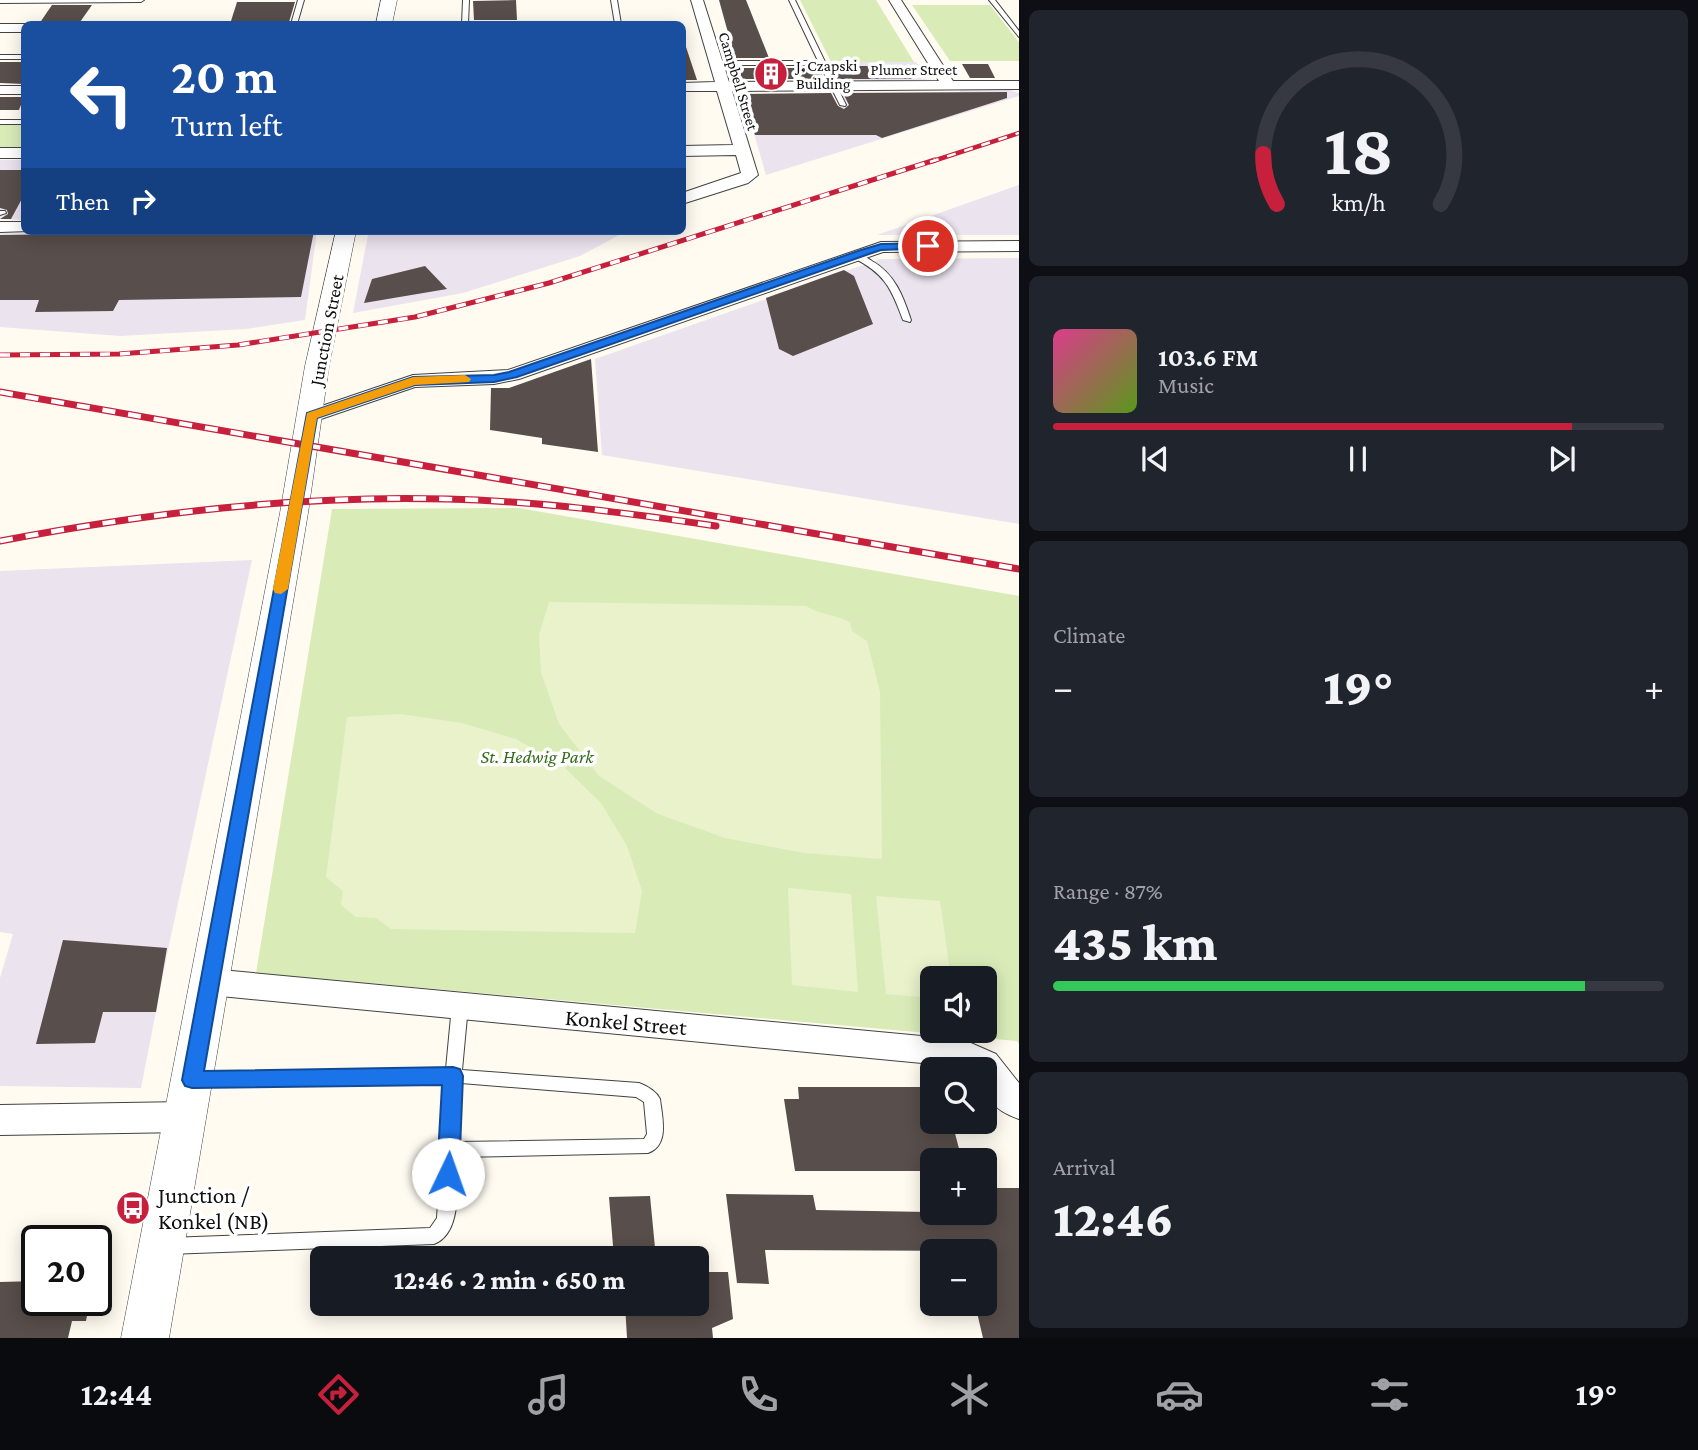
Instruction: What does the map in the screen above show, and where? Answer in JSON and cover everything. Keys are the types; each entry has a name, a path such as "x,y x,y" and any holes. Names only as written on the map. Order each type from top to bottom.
{"street":[{"path":"385,21 389,0"},
{"name":"Campbell Street","path":"686,198 743,180 750,172 696,0"},
{"path":"895,0 949,86"},
{"path":"687,26 703,26"},
{"path":"0,28 21,28"},
{"name":"Plumer Street","path":"686,87 1019,85"},
{"path":"0,90 21,90"},
{"path":"686,150 742,150"},
{"path":"0,153 21,153"},
{"path":"1,218 21,227"},
{"name":"Junction Street","path":"145,1338 311,416 319,353 345,235"},
{"path":"311,416 413,381 494,379 512,374 881,247 1019,246"},
{"name":"Konkel Street","path":"210,982 964,1054 987,1065 1001,1090 1019,1104"},
{"path":"0,1120 185,1117"}],"lane":[{"path":"0,1 141,0"},
{"path":"295,21 301,0"},
{"path":"465,21 466,0"},
{"path":"614,0 618,21"},
{"path":"792,0 843,105"},
{"path":"992,0 1019,34"},
{"path":"0,57 21,57"},
{"path":"715,63 822,63"},
{"path":"0,122 21,122"},
{"path":"855,255 869,262 893,281 907,320"},
{"path":"162,1246 434,1236 446,1221 453,1076 460,1006"},
{"path":"192,1080 453,1076 639,1090 652,1099 655,1136 648,1146 449,1150"}],"shaded area":[{"path":"831,62 916,62 927,80 840,80"},
{"path":"1003,88 1019,93 1019,96 766,175 746,106 839,106 832,93 960,92"},
{"path":"0,160 21,160 21,220 0,219"},
{"path":"1019,185 1019,235 877,235"},
{"path":"0,230 21,230 21,235 316,235 305,320 246,329 120,336 0,327"},
{"path":"368,235 619,235 580,256 463,293 353,313"},
{"path":"1019,258 1019,524 602,455 595,359 880,259"},
{"path":"252,560 141,1088 0,1086 0,978 13,934 0,932 0,571"}],"green space":[{"path":"800,0 876,0 914,62 831,62"},
{"path":"912,5 990,5 1019,42 1019,61 950,61"},
{"path":"0,124 21,124 21,148 0,148"},
{"name":"St. Hedwig Park","path":"519,508 1019,596 1019,1044 1017,1041 997,1039 997,966 920,966 920,1032 256,973 332,509"},
{"path":"549,602 806,606 850,622 852,631 867,641 880,692 882,859 804,853 725,838 658,814 599,776 559,724 541,672 539,635"},
{"path":"400,714 462,723 516,739 563,766 601,803 627,846 642,891 635,933 391,929 376,918 356,917 341,905 343,891 326,877 347,717"},
{"path":"788,888 851,894 858,992 792,985"},
{"path":"876,896 940,901 949,966 920,966 920,997 886,994"}],"building":[{"path":"516,0 517,20 474,20 473,1"},
{"path":"719,0 746,0 769,58 735,58"},
{"path":"237,2 295,2 289,21 231,21"},
{"path":"52,5 92,5 81,21 41,21"},
{"path":"686,47 697,80 686,80"},
{"path":"0,62 21,62 21,84 0,83"},
{"path":"962,64 988,64 995,78 970,78"},
{"path":"833,66 904,66 912,79 836,79 831,68 834,68"},
{"name":"J. Czapski Building","path":"734,68 819,68 824,79 738,79"},
{"path":"1007,92 1007,98 882,138 876,135 755,135 742,94 831,93 838,106 844,109 849,105 843,93"},
{"path":"0,97 21,97 19,110 0,110"},
{"path":"0,170 21,170 21,201 11,219 0,219 8,214 7,210 0,208"},
{"path":"0,235 313,235 301,297 119,300 113,311 35,312 39,300 0,300"},
{"path":"425,266 447,289 364,303 372,279"},
{"path":"844,270 854,276 873,324 793,356 779,349 766,298"},
{"path":"591,359 598,452 542,444 542,438 490,430 491,388 509,388"},
{"path":"63,940 167,948 156,1012 103,1012 95,1043 36,1044"},
{"path":"798,1087 920,1087 920,1134 955,1134 959,1148 920,1148 920,1171 795,1171 784,1099 799,1099"},
{"path":"997,1188 1019,1188 1019,1338 983,1338 978,1316 997,1316 997,1239 920,1239 920,1251 765,1250 769,1284 737,1283 726,1194 813,1195 816,1210 920,1212 920,1225 997,1225"},
{"path":"650,1196 655,1246 613,1246 609,1197"},
{"path":"709,1272 728,1272 733,1319 712,1328 713,1338 627,1338 626,1316 709,1316"},
{"path":"21,1281 21,1316 87,1316 86,1321 72,1321 68,1338 0,1338 0,1282"}],"railway":[{"path":"930,162 1019,133"},
{"path":"0,355 119,354 238,345 415,317 549,283 935,160"},
{"path":"0,392 1019,569"},
{"path":"0,541 167,514 334,500 481,500 616,512 716,526"}],"slow traffic":[{"path":"281,589 311,416 413,381 465,379"}],"place":[{"name":"J. Czapski Building","path":"771,74"},
{"name":"Junction / Konkel (NB)","path":"133,1208"}],"route":[{"path":"448,1174 453,1076 192,1080 311,416 413,381 494,379 881,247 928,246"}]}
